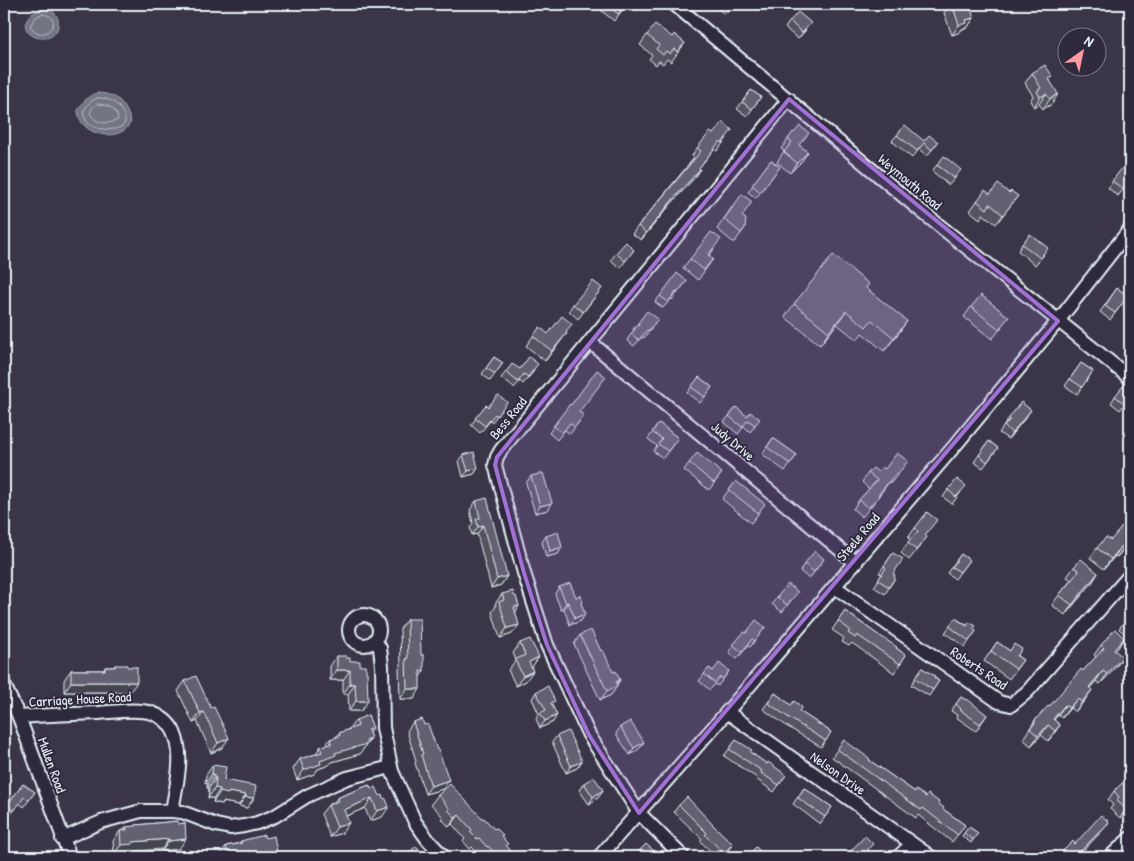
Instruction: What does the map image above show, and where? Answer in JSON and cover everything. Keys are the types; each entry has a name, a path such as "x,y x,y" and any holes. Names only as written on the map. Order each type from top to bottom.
{"street":[{"name":"Weymouth Road","path":"674,4 921,211 1130,378"},
{"name":"Bess Road","path":"683,857 639,812 589,734 547,645 524,573 496,465 497,457 789,100"},
{"name":"Steele Road","path":"599,857 856,563 1058,321 1130,229"},
{"name":"Judy Drive","path":"590,342 856,563"},
{"name":"Roberts Road","path":"835,587 999,702 1011,705 1027,692 1130,575"},
{"path":"375,640 380,648 383,728 392,771 415,822 444,857"},
{"name":"Mullen Road","path":"4,685 19,717 70,857"},
{"name":"Carriage House Road","path":"19,717 130,711 150,713 164,719 174,730 180,762 172,811"},
{"name":"Nelson Drive","path":"727,712 931,857"},
{"path":"62,839 101,822 141,811 182,812 216,825 230,828 244,826 275,816 307,796 347,778 391,766"},
{"path":"1110,857 1130,838"},
{"path":"898,857 912,844"}],"highlighted area":[{"path":"789,99 1058,321 639,813 589,735 547,645 524,573 495,465 497,457"}],"water":[{"path":"42,8 49,9 56,15 58,26 55,33 51,36 38,38 28,31 26,26 30,16"},
{"path":"97,93 110,95 123,105 131,122 123,131 109,135 101,134 88,129 83,124 78,110 86,100"}],"building":[{"path":"606,4 627,4 618,14"},
{"path":"724,4 733,4 730,8"},
{"path":"952,4 967,4 970,6 974,18 966,20 967,23 959,25"},
{"path":"798,12 811,23 802,33 790,21"},
{"path":"655,24 672,37 674,34 685,43 677,52 674,49 670,54 666,51 663,55 656,49 659,45 647,35"},
{"path":"1045,65 1053,77 1049,79 1058,94 1050,99 1046,94 1040,97 1037,91 1041,88 1032,73"},
{"path":"751,90 761,97 752,109 742,102"},
{"path":"723,122 732,130 722,143 720,141 700,169 646,233 638,226 701,151 697,148 710,132 713,134"},
{"path":"905,125 924,141 929,135 938,142 932,150 924,143 917,151 897,135"},
{"path":"800,126 809,133 799,145 808,152 797,163 784,152 792,142 788,139"},
{"path":"944,156 961,170 954,178 937,165"},
{"path":"771,160 780,167 760,192 752,185"},
{"path":"1126,163 1130,166 1130,180 1123,189 1112,181"},
{"path":"998,184 1009,193 1011,191 1018,196 1003,215 990,204 987,209 977,201 985,190 990,194"},
{"path":"742,194 752,202 742,216 746,219 745,228 741,233 724,219"},
{"path":"711,232 721,239 708,255 713,259 704,270 690,259"},
{"path":"1030,234 1048,248 1040,258 1022,244"},
{"path":"626,242 634,250 625,261 616,253"},
{"path":"833,255 869,284 866,288 907,321 894,338 872,320 866,327 846,311 829,332 794,304"},
{"path":"677,273 687,281 668,302 660,296"},
{"path":"593,281 602,288 583,312 573,304"},
{"path":"1117,288 1128,296 1115,313 1105,306"},
{"path":"981,295 1009,317 999,329 971,307"},
{"path":"647,311 658,319 639,340 631,334"},
{"path":"562,316 572,324 552,351 533,336 540,327 548,334"},
{"path":"494,357 503,363 495,374 486,368"},
{"path":"529,357 538,364 528,377 524,374 518,382 506,372 512,364 520,369"},
{"path":"1081,363 1093,371 1082,387 1070,379"},
{"path":"597,370 606,377 579,412 584,415 575,427 570,423 562,433 554,426"},
{"path":"699,377 712,387 705,397 691,387"},
{"path":"1123,386 1130,392 1130,397 1125,404 1115,396"},
{"path":"498,395 507,402 497,416 495,414 485,426 475,418"},
{"path":"1021,402 1031,410 1012,433 1004,426"},
{"path":"736,407 747,416 750,412 760,419 755,425 748,420 742,427 729,416"},
{"path":"659,423 678,438 668,451 658,444 662,439 652,432"},
{"path":"773,438 797,455 790,464 767,447"},
{"path":"989,441 998,448 987,462 979,455"},
{"path":"474,452 478,468 468,471 463,455"},
{"path":"697,453 722,473 714,483 689,463"},
{"path":"897,453 908,461 868,508 859,500 877,480 868,473 873,468 878,472 882,467 885,469"},
{"path":"543,473 552,503 540,506 531,476"},
{"path":"957,479 966,486 956,497 948,490"},
{"path":"736,481 765,504 758,513 729,490"},
{"path":"487,498 507,576 497,579 483,525 478,527 476,519 480,518 476,501"},
{"path":"927,512 937,520 925,535 927,537 916,550 908,543 918,531 915,528"},
{"path":"1125,523 1130,528 1130,540 1111,559 1097,548 1106,537 1111,540"},
{"path":"558,532 562,547 550,551 546,536"},
{"path":"815,551 824,559 814,572 804,564"},
{"path":"893,553 903,559 893,574 895,578 889,587 878,580 886,568 884,566"},
{"path":"961,554 969,560 960,572 952,567"},
{"path":"1081,559 1098,573 1072,605 1059,595 1079,571 1074,567"},
{"path":"570,583 576,597 580,595 585,614 575,618 559,587"},
{"path":"788,584 798,592 787,605 777,597"},
{"path":"513,591 519,606 514,607 519,625 507,628 499,602 504,600 502,594"},
{"path":"845,611 906,655 900,664 857,635 855,638 848,633 850,630 838,621"},
{"path":"1130,613 1130,622 1126,619"},
{"path":"955,618 967,626 969,622 976,626 973,629 976,631 969,641 949,626"},
{"path":"407,619 420,619 421,655 424,655 424,671 420,671 420,689 407,689"},
{"path":"756,620 765,627 755,641 752,639 742,652 733,645"},
{"path":"1115,629 1124,638 1114,650 1123,657 1107,674 1103,671 1089,687 1092,690 1082,702 1077,699 1069,708 1065,705 1053,719 1060,725 1055,731 1048,725 1038,736 1030,729 1035,720 1049,707 1081,669 1083,671 1104,648 1101,645"},
{"path":"591,630 613,672 616,671 620,680 616,682 617,686 607,691 580,635"},
{"path":"530,639 539,657 529,662 533,671 523,676 515,660 525,655 520,643"},
{"path":"997,642 1010,651 1014,644 1022,649 1017,656 1023,660 1016,669 991,651"},
{"path":"337,656 346,656 346,658 350,658 350,661 360,661 360,666 366,666 368,701 356,701 355,684 350,684 350,670 337,670"},
{"path":"719,663 729,671 723,679 720,677 715,683 704,674 709,668 713,671"},
{"path":"115,665 137,667 137,682 71,682 71,670 105,670 105,667 115,667"},
{"path":"922,668 935,676 934,678 939,681 933,690 915,678"},
{"path":"196,676 211,708 214,707 229,738 218,743 204,712 200,713 185,681"},
{"path":"548,686 555,701 551,703 557,715 545,721 540,713 546,710 536,692"},
{"path":"775,693 791,705 794,701 802,707 799,711 831,732 826,741 768,703"},
{"path":"961,697 967,699 987,715 980,724 960,710 956,704"},
{"path":"368,715 373,728 368,730 371,738 366,740 367,744 335,753 336,755 320,761 321,764 304,770 300,759 322,752 320,747 331,744 330,739 340,736 339,733 358,726 356,720"},
{"path":"422,719 424,725 428,724 449,780 431,786 413,722"},
{"path":"630,721 644,742 634,748 620,727"},
{"path":"568,731 582,761 571,766 557,736"},
{"path":"736,740 752,750 750,752 767,764 768,762 786,775 779,785 729,749"},
{"path":"844,740 915,792 916,790 926,797 928,794 939,802 943,809 965,825 958,835 923,808 921,810 837,749"},
{"path":"213,765 226,767 224,780 256,786 254,798 229,792 228,794 220,792 220,789 215,788 216,778 212,774"},
{"path":"594,777 603,790 593,797 584,783"},
{"path":"1122,783 1128,788 1130,785 1130,805 1126,809 1116,800 1119,797 1114,791"},
{"path":"23,784 35,792 29,800 24,797 14,811 7,805"},
{"path":"450,784 483,819 503,835 501,836 508,844 506,845 516,857 498,857 488,846 470,832 472,830 459,815 456,818 448,810 450,809 438,795"},
{"path":"369,785 371,789 376,787 380,796 382,795 386,799 389,807 377,811 372,798 344,810 349,823 337,827 328,805 338,801 337,798"},
{"path":"804,788 832,807 825,817 798,798"},
{"path":"687,797 733,844 724,853 705,835 707,833 679,805"},
{"path":"1101,815 1109,822 1075,857 1057,857 1073,841 1075,844"},
{"path":"178,821 178,824 185,823 186,839 132,842 133,844 121,845 120,831 127,830 126,827"},
{"path":"969,827 978,833 973,840 964,833"},
{"path":"264,835 265,838 274,836 277,852 256,857 228,857 226,846 242,843 241,841"},
{"path":"865,836 873,844 869,850 862,857 849,857 847,855"},
{"path":"646,844 661,857 644,857 638,852"},
{"path":"416,846 427,857 405,857"},
{"path":"756,847 762,853 758,857 746,857"}]}
